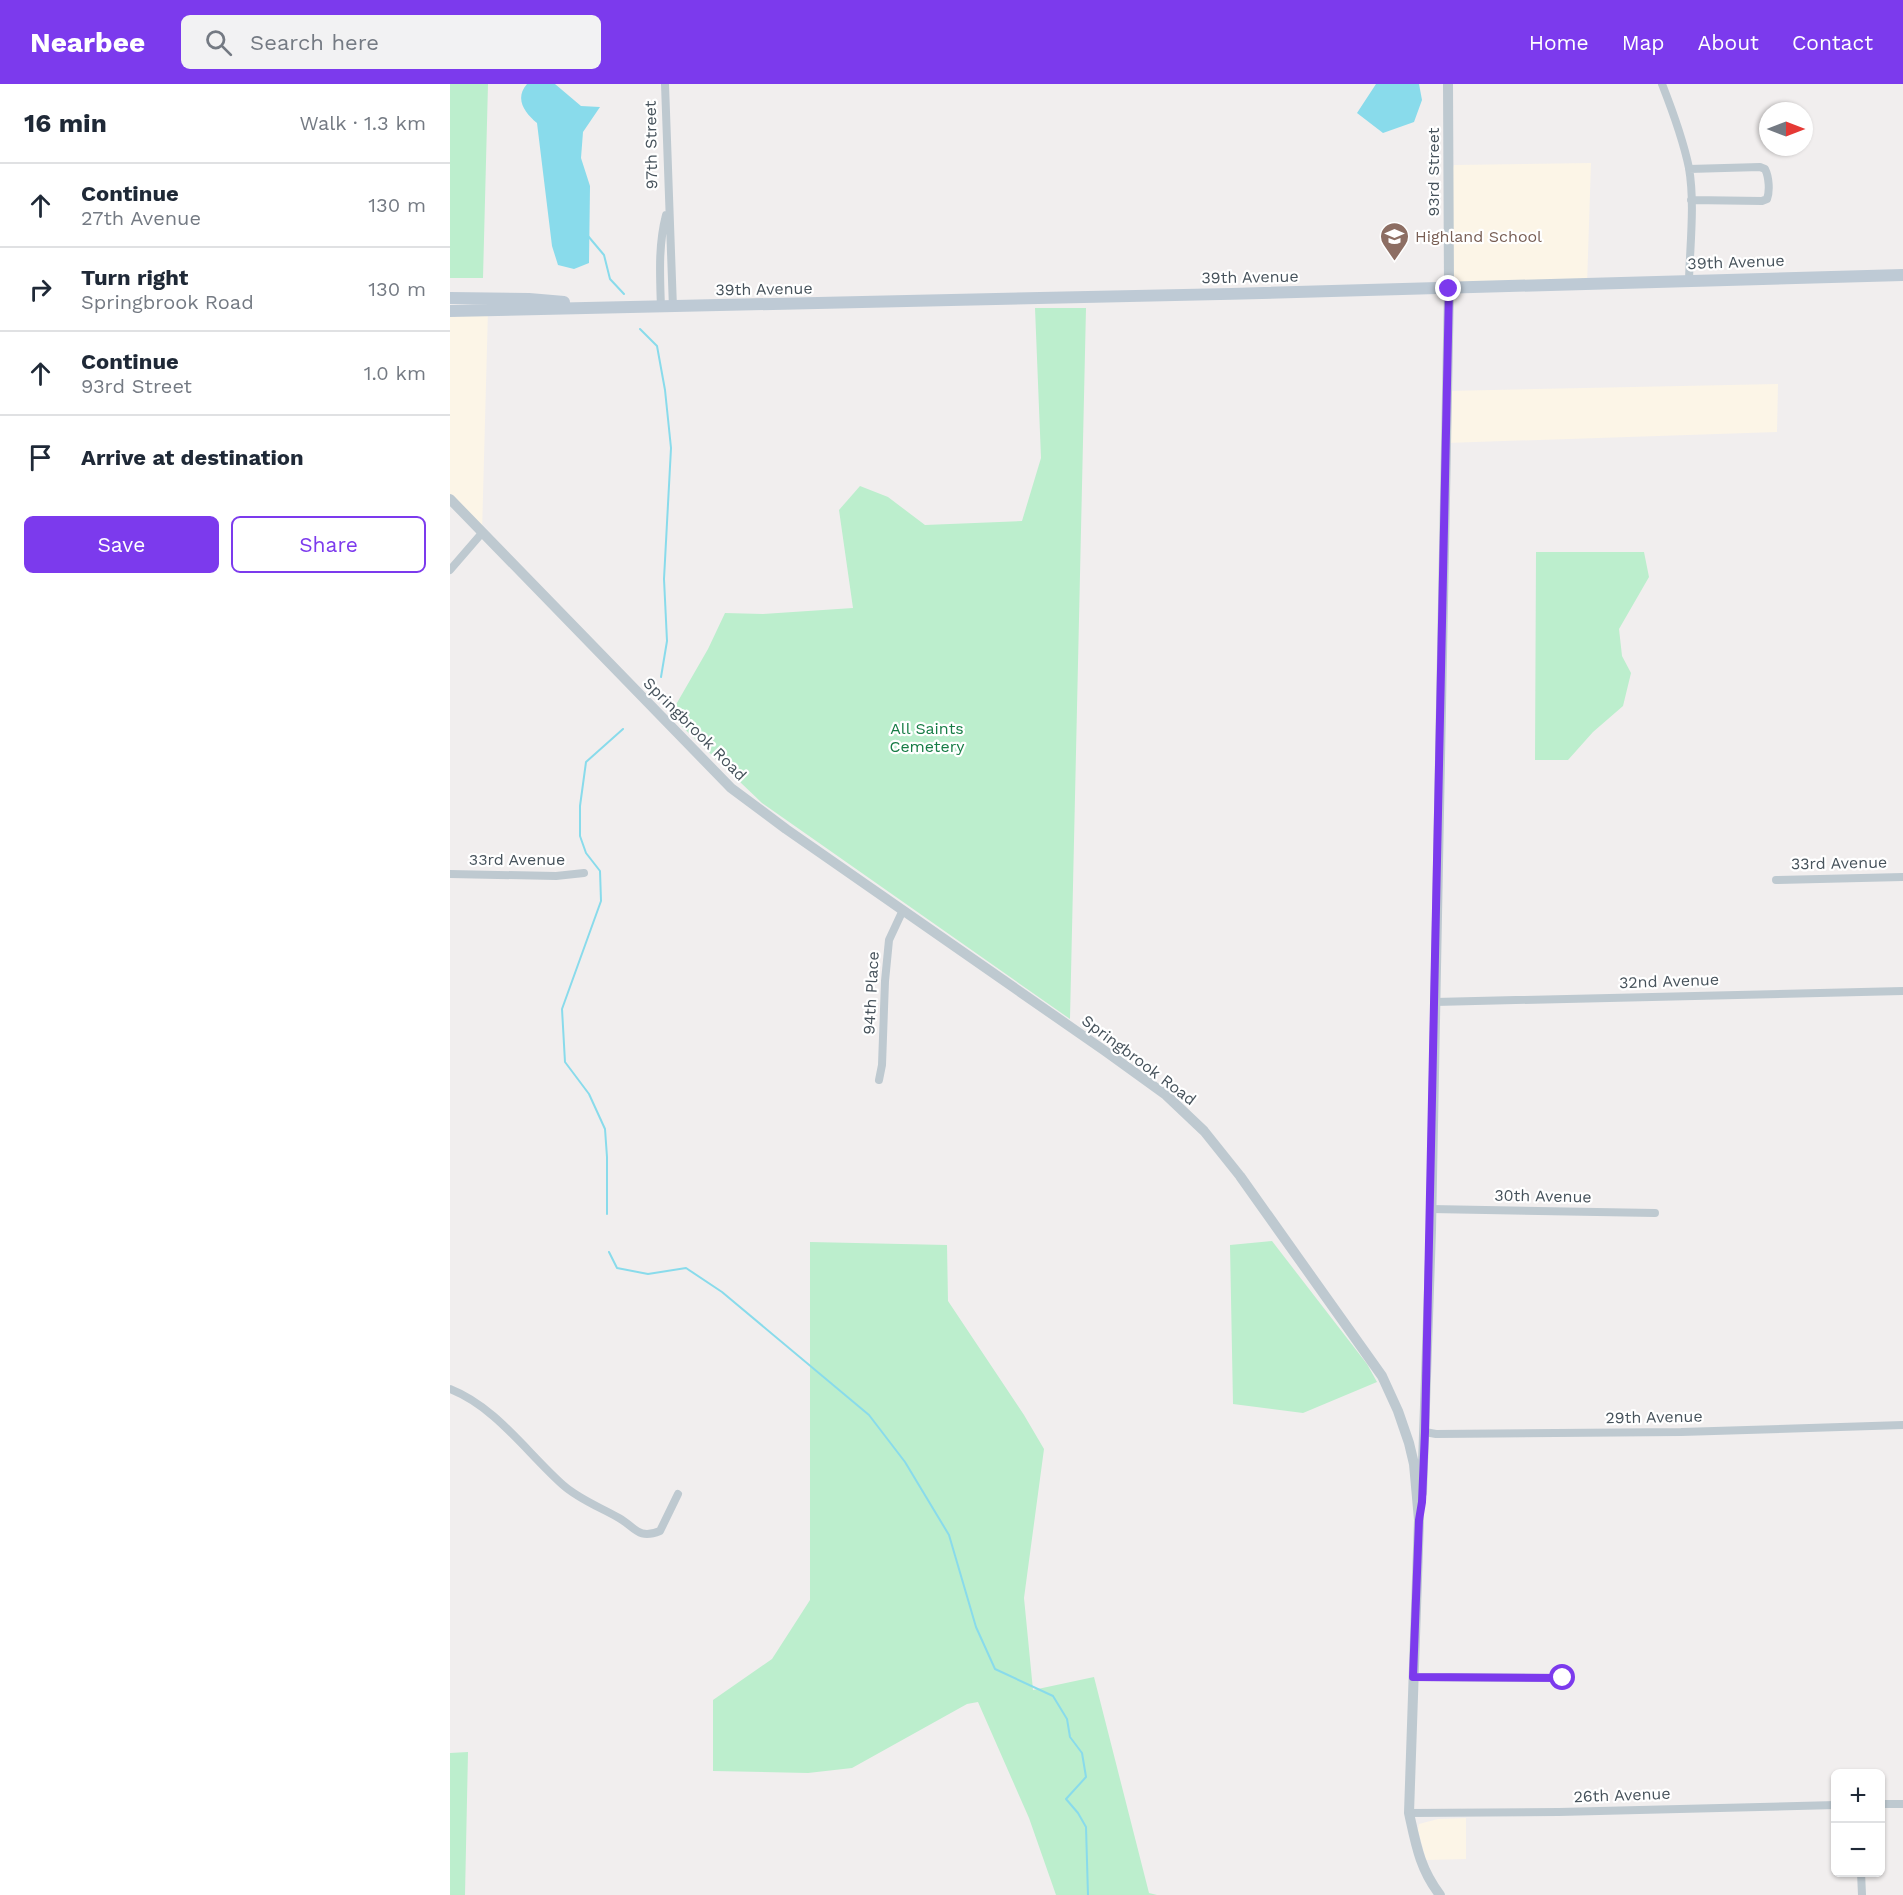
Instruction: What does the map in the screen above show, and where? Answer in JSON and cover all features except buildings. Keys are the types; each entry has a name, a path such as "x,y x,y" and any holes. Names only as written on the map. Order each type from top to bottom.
{"main road":[{"name":"39th Avenue","path":"450,311 1449,289 1903,275"},
{"name":"39th Avenue","path":"450,298 529,299 582,304 598,309"}],"street":[{"name":"97th Street","path":"665,84 668,206 667,308"},
{"name":"93rd Street","path":"1419,1520 1425,1432 1431,1209 1449,289 1448,84"},
{"path":"1662,84 1679,127 1689,169 1691,200 1689,280"},
{"path":"1689,169 1760,167 1767,173 1769,195 1762,201 1691,200"},
{"name":"Springbrook Road","path":"450,499 731,788 786,829 1105,1051 1166,1095 1188,1114 1240,1176 1370,1359 1390,1393 1405,1430 1414,1464 1419,1520 1409,1813 1422,1867 1440,1895"},
{"path":"450,570 482,533"},
{"name":"33rd Avenue","path":"450,874 556,876 584,873"},
{"name":"33rd Avenue","path":"1776,880 1903,877"},
{"name":"94th Place","path":"879,1080 882,1065 889,940 903,910"},
{"name":"32nd Avenue","path":"1435,1002 1903,992"},
{"name":"30th Avenue","path":"1431,1209 1655,1213"},
{"path":"450,1389 472,1400 491,1414 565,1486 586,1502 622,1519 641,1534 650,1535 660,1531 678,1494"},
{"name":"29th Avenue","path":"1405,1430 1448,1434 1692,1432 1903,1425"},
{"path":"1413,1677 1563,1678"},
{"path":"1885,1804 1903,1804"},
{"name":"26th Avenue","path":"1409,1813 1831,1805"},
{"path":"1861,1877 1862,1895"}],"shaded area":[{"path":"1591,163 1587,285 1449,289 1448,185 1454,165"},
{"path":"488,310 482,533 450,499 450,311"},
{"path":"1778,384 1777,432 1446,443 1447,391"},
{"path":"1466,1818 1466,1859 1426,1860 1418,1830 1419,1824 1438,1819"}],"green space":[{"path":"450,84 488,84 483,278 450,278"},
{"name":"All Saints Cemetery","path":"1035,308 1086,308 1070,1019 762,803 670,715 708,649 725,613 763,614 853,608 839,510 860,486 888,497 925,525 1022,521 1041,458"},
{"path":"1536,552 1644,552 1649,577 1619,629 1622,656 1631,673 1623,706 1593,732 1568,760 1535,760"},
{"path":"1272,1241 1367,1364 1377,1382 1303,1413 1233,1404 1230,1245"},
{"path":"810,1242 947,1245 948,1301 1044,1449 1024,1598 1033,1690 1094,1677 1149,1893 1157,1895 1056,1895 1029,1818 978,1702 967,1704 852,1768 808,1773 713,1771 713,1700 772,1659 810,1600"},
{"path":"468,1752 465,1895 450,1895 450,1753"}],"water":[{"path":"527,84 555,84 581,106 600,107 583,132 581,158 590,186 589,263 574,269 558,265 552,246 537,123 525,110 521,100"},
{"path":"1376,84 1419,84 1422,100 1414,122 1383,133 1357,113"}],"waterway":[{"path":"588,236 604,255 610,279 624,294"},
{"path":"640,329 657,346 665,390 671,448 664,579 667,641 661,677"},
{"path":"607,1214 605,1129 589,1094 565,1062 562,1009 601,901 600,871 586,853 580,836 580,806 586,762 623,729"},
{"path":"609,1252 617,1268 648,1274 686,1268 722,1292 869,1415 905,1462 949,1535 976,1627 995,1669 1053,1696 1067,1719 1070,1737 1082,1753 1086,1777 1066,1799 1086,1827 1088,1895"}],"place":[{"name":"Highland School","path":"1394,262"}],"route":[{"path":"1449,289 1431,1209 1425,1432 1413,1677 1563,1678"}]}
